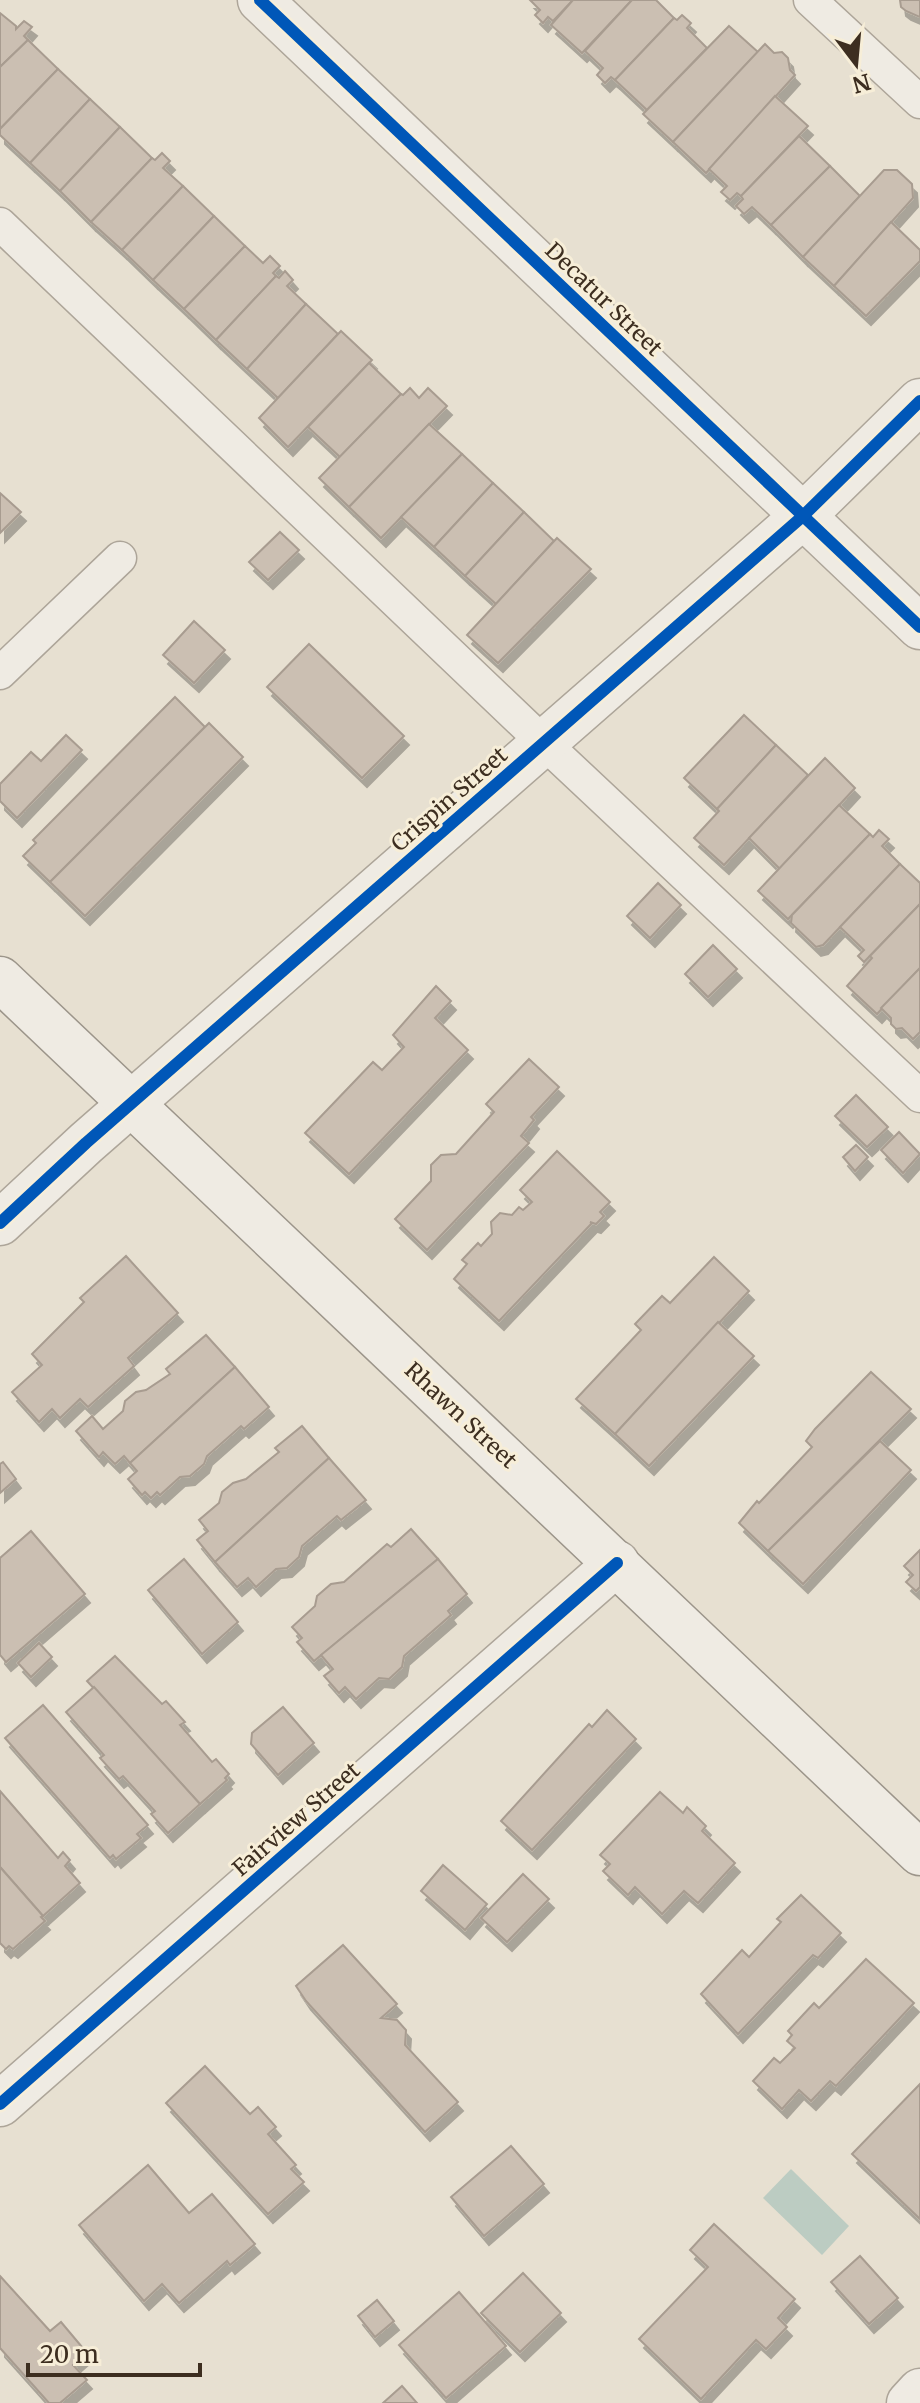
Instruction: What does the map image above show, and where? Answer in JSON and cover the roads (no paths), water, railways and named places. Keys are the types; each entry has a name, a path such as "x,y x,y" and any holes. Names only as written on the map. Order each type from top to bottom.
{"street":[{"name":"Decatur Street","path":"260,0 920,627"},
{"name":"Crispin Street","path":"0,1223 803,516 920,401"},
{"name":"Rhawn Street","path":"0,979 920,1853"},
{"name":"Fairview Street","path":"0,2104 617,1563"},
{"path":"909,2403 920,2391"}],"lane":[{"path":"810,0 920,102"},
{"path":"0,224 544,743 920,1096"},
{"path":"0,673 120,558"}]}
